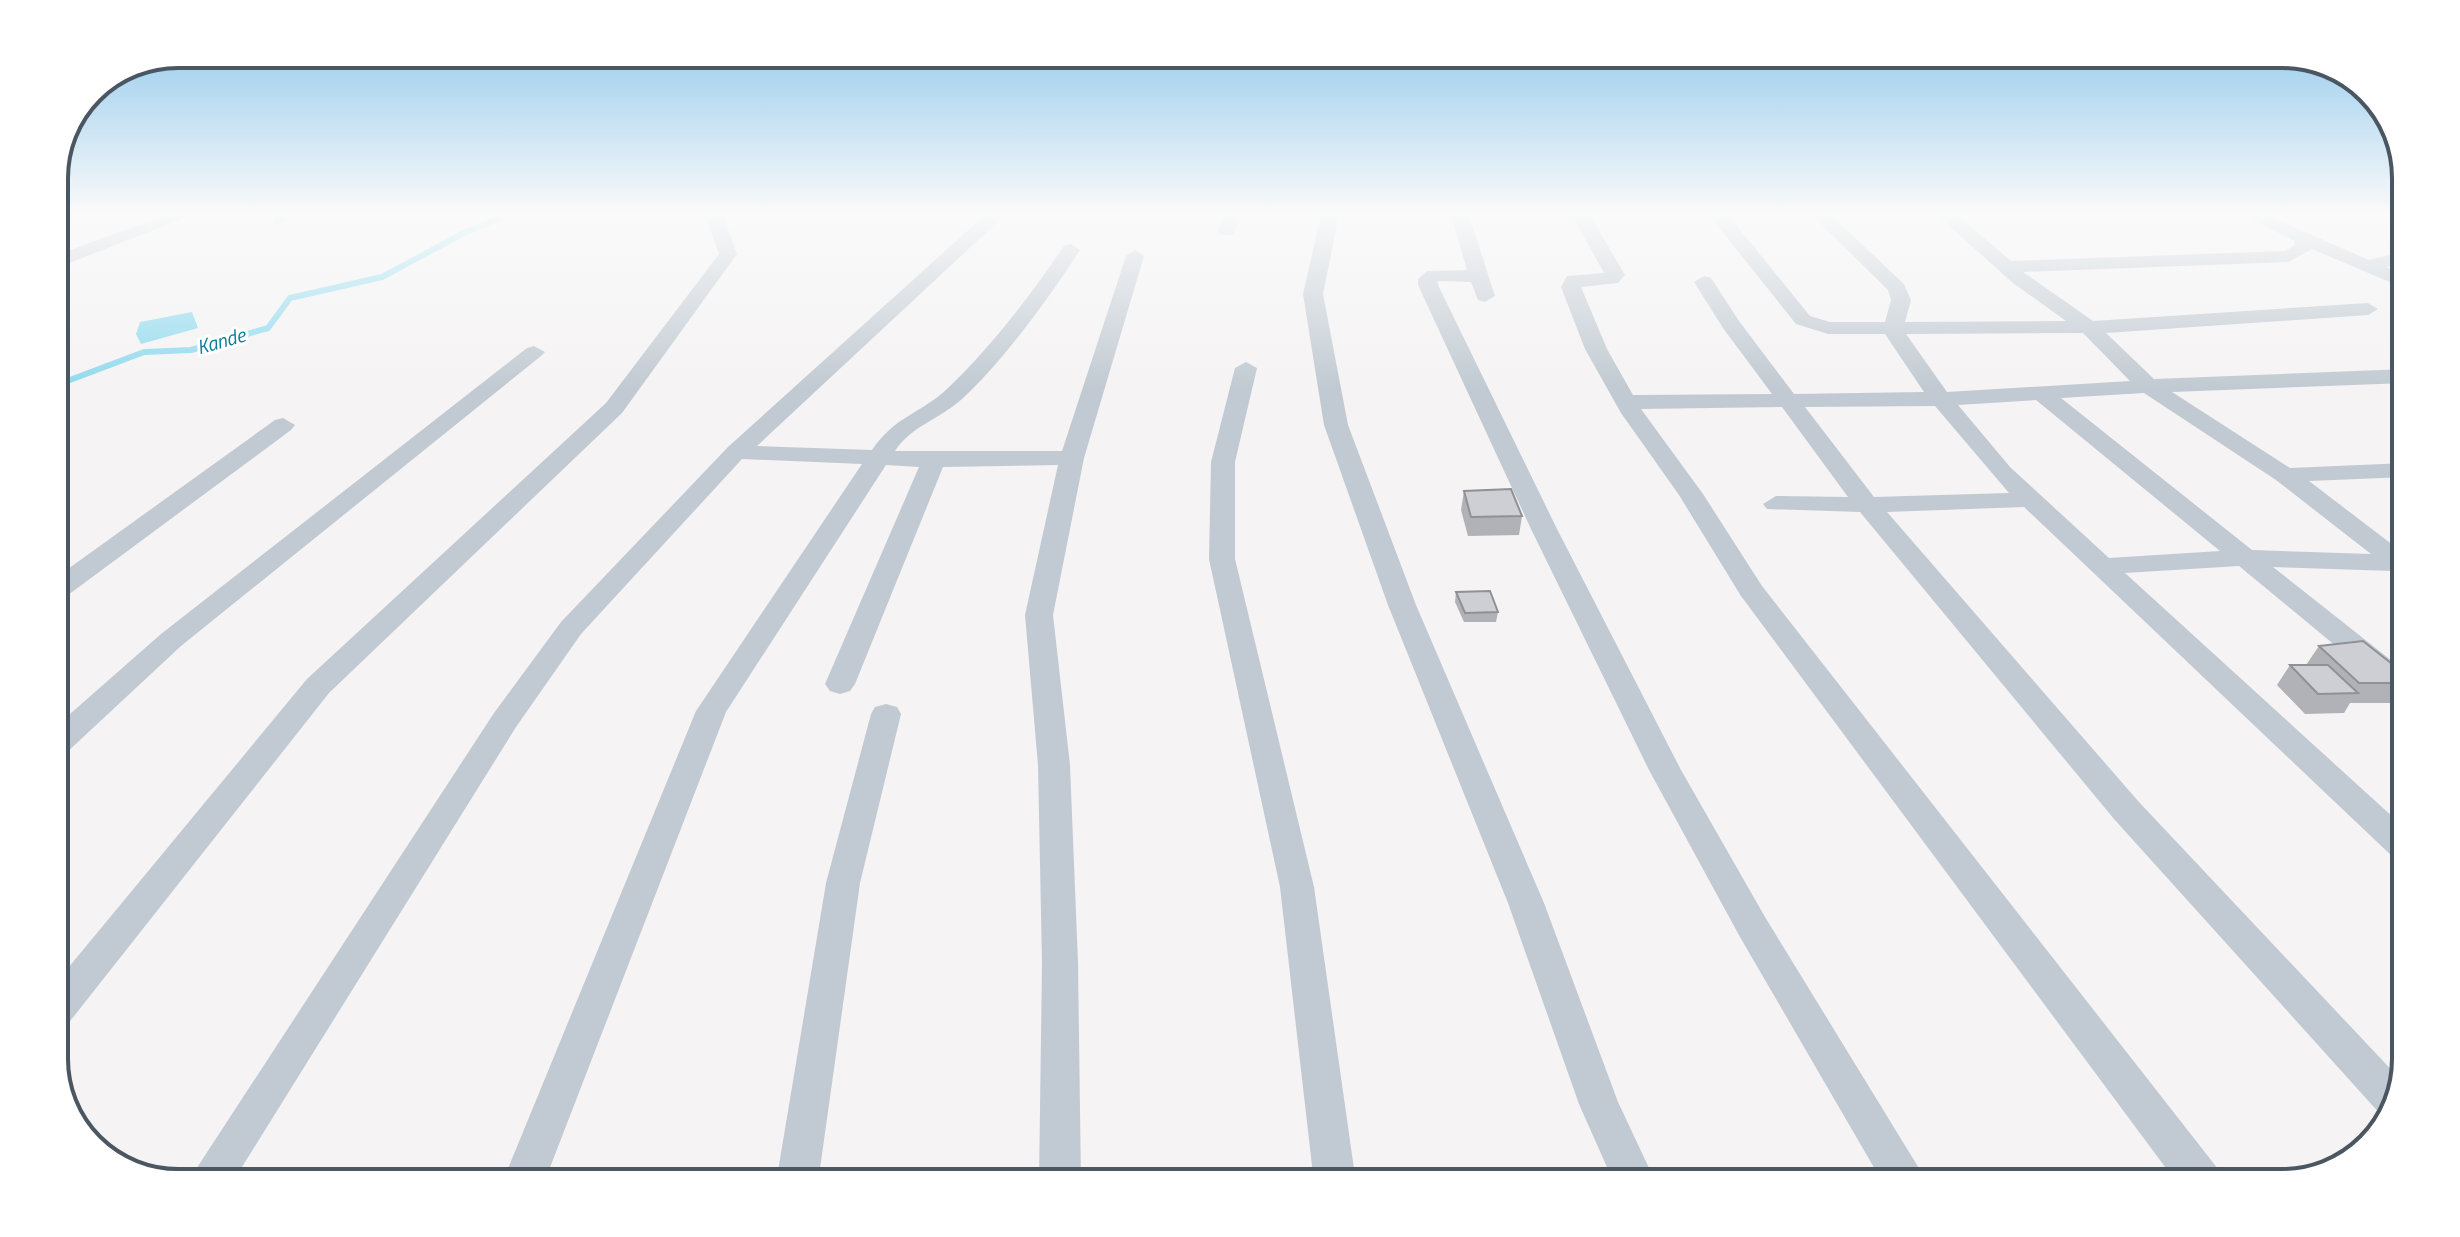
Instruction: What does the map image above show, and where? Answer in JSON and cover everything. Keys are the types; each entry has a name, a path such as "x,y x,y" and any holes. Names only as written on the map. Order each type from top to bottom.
{"street":[{"path":"68,996 318,686 614,408 714,273"},
{"path":"217,1169 505,720 571,628 736,452 933,273"},
{"path":"529,1169 711,711 877,458 902,426 953,395 1046,289 1056,273"},
{"path":"1060,1169 1060,963 1054,780 1039,615 1072,458 1130,273"},
{"path":"1318,273 1313,294 1336,425 1402,605 1526,903 1599,1104 1629,1169"},
{"path":"1478,273 1482,286 1434,275 1428,279 1428,285 1665,770 1811,1025 1898,1169"},
{"path":"1613,273 1611,279 1574,280 1571,287 1596,349 1626,402 1691,494 1751,590 2192,1169"},
{"path":"1765,273 1803,320 1828,328 2088,327 2368,309"},
{"path":"1881,273 1897,288 1901,300 1893,330 1941,399 2001,472 2392,836"},
{"path":"2015,273 2088,327 2148,386 2285,475 2392,556"},
{"path":"1704,282 1730,324 1865,502 2126,810 2386,1093"},
{"path":"68,733 171,640 534,352"},
{"path":"1246,368 1223,462 1222,559 1297,887 1333,1169"},
{"path":"1626,402 1941,399 2148,386 2392,377"},
{"path":"2041,393 2392,677"},
{"path":"68,582 283,425"},
{"path":"736,452 934,460 1072,458"},
{"path":"840,684 934,460"},
{"path":"2285,475 2392,471"},
{"path":"1776,504 1865,502 1942,505 2029,499"},
{"path":"2100,566 2244,558 2392,564"},
{"path":"799,1169 843,883 886,714"}],"water":[{"path":"192,312 198,328 141,344 136,334 140,322"}],"building":[{"path":"1511,489 1522,516 1471,517 1464,491"},
{"path":"1490,591 1498,612 1465,613 1456,592"},
{"path":"2363,641 2392,664 2392,683 2359,683 2319,646"},
{"path":"2290,665 2328,665 2358,693 2318,694"}],"waterway":[{"name":"Kande","path":"68,381 144,352 191,350 268,328 290,298 390,273"}]}
